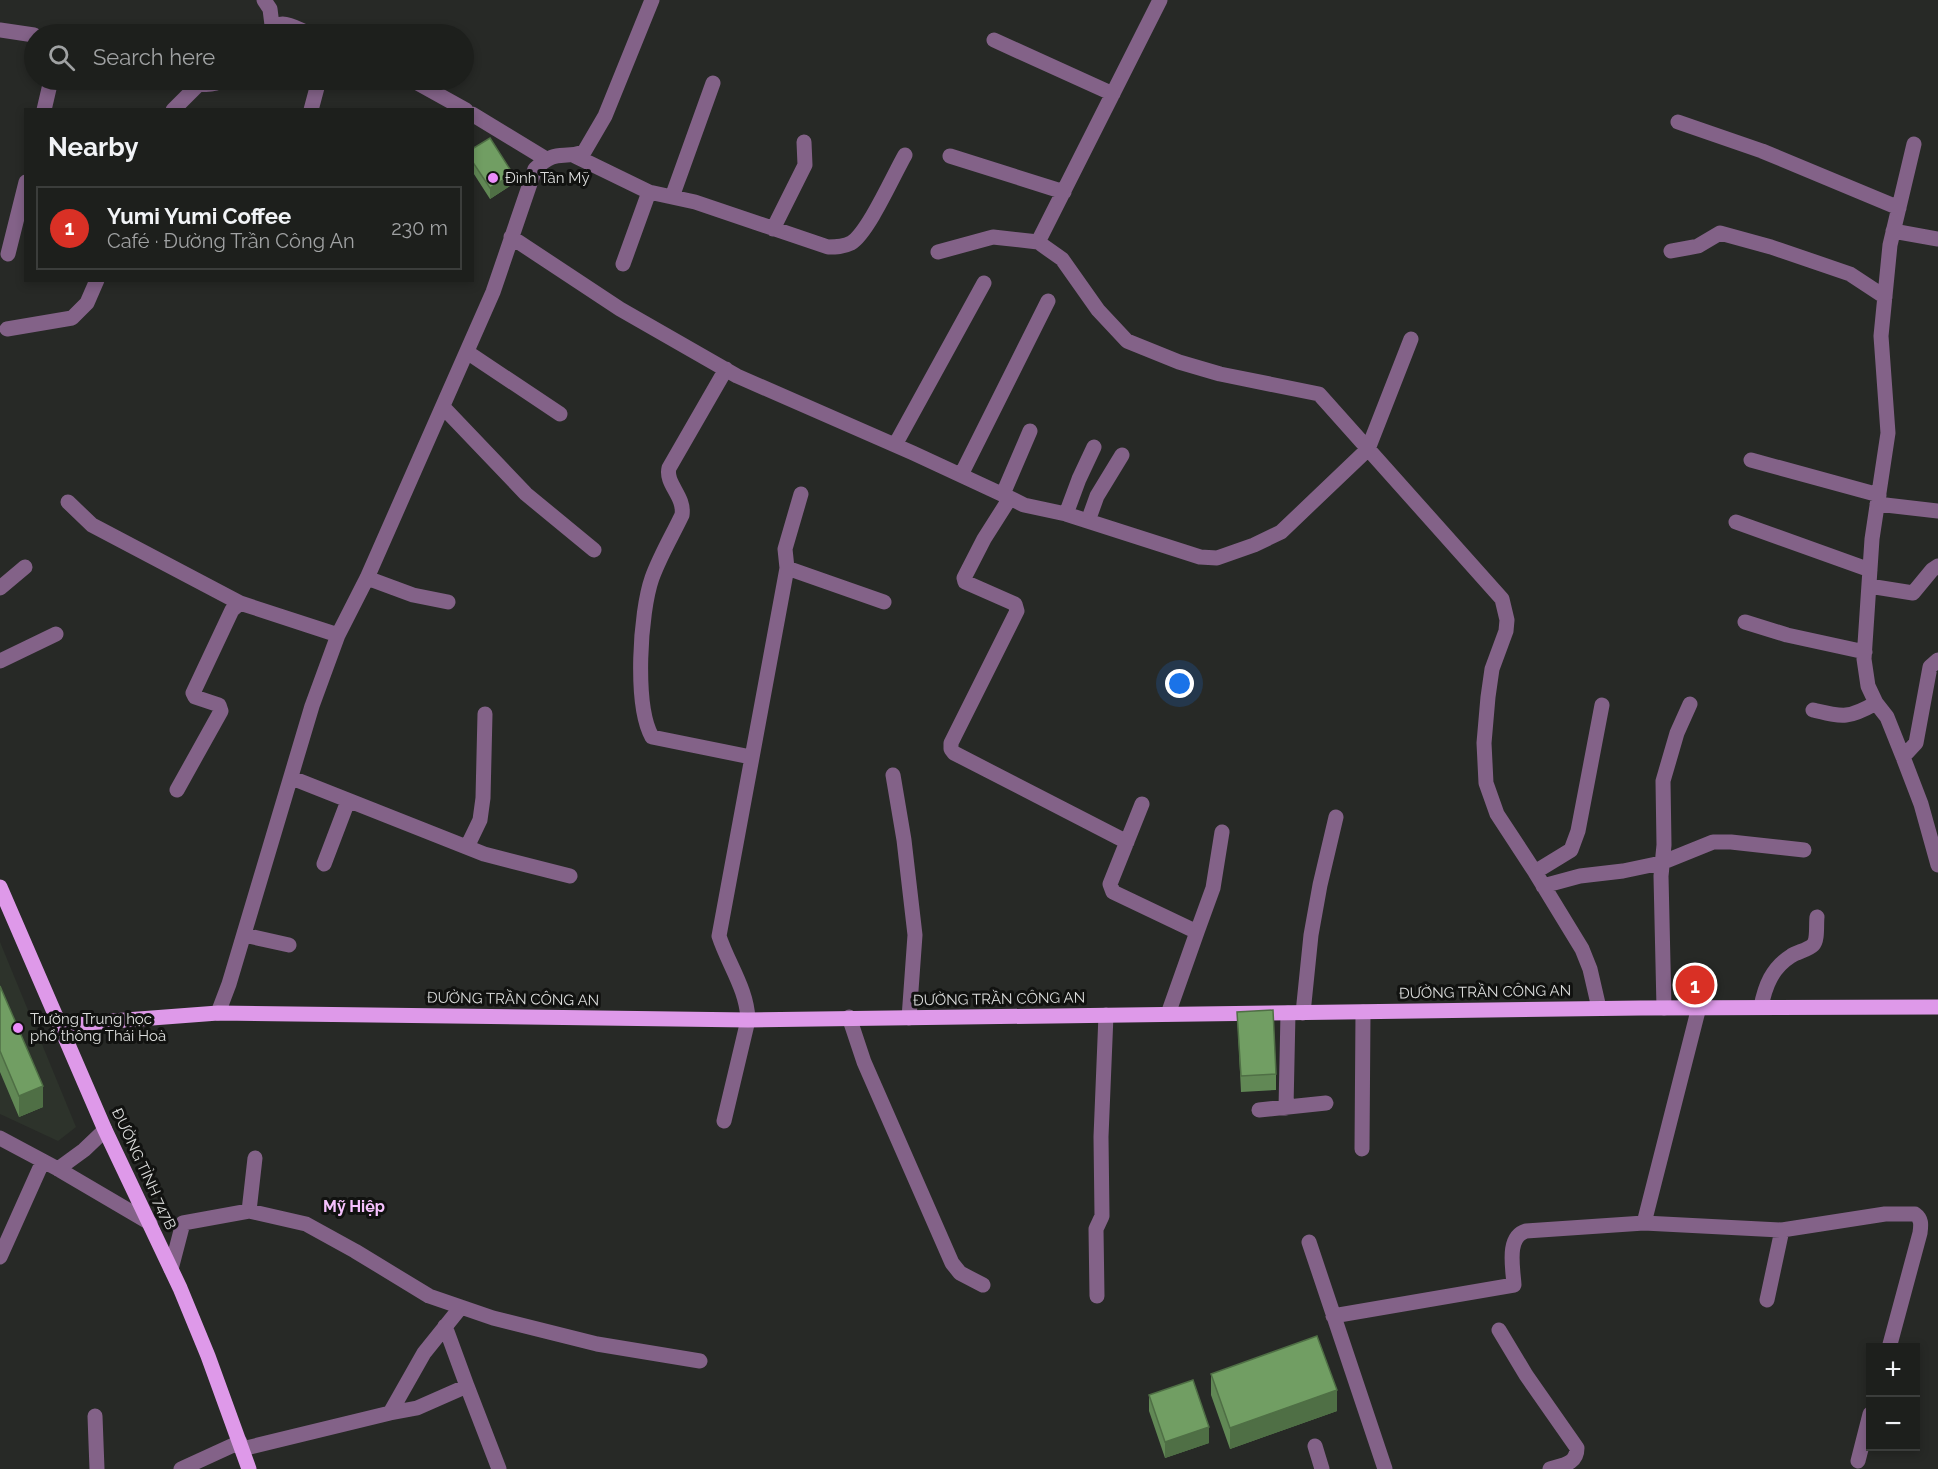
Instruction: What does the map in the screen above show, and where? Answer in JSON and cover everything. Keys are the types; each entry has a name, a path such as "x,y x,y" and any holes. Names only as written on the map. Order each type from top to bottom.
{"main road":[{"name":"ĐƯỜNG TỈNH 747B","path":"0,887 105,1130 171,1269 208,1356 249,1469"},
{"name":"ĐƯỜNG TRẦN CÔNG AN","path":"61,1026 218,1013 748,1020 1599,1008 1938,1007"}],"street":[{"path":"264,0 270,9 269,24"},
{"path":"575,156 584,152 605,116 652,0"},
{"path":"1038,242 1160,0"},
{"path":"0,30 24,34"},
{"path":"994,40 1113,94"},
{"path":"672,197 713,83"},
{"path":"44,108 49,90"},
{"path":"174,108 187,90"},
{"path":"312,108 316,90"},
{"path":"430,90 462,108"},
{"path":"474,115 546,159"},
{"path":"1678,122 1762,151 1899,208"},
{"path":"773,229 805,165 804,142"},
{"path":"1914,144 1893,231 1881,336 1888,433 1870,570 1865,652 1868,686 1876,704 1887,717 1903,757 1921,804 1938,865"},
{"path":"218,1013 244,936 312,706 338,635 367,578 493,292 535,169 546,159 560,154 575,156 649,192 695,202 828,247 841,247 853,242 872,217 905,154"},
{"path":"950,156 1064,192"},
{"path":"8,254 24,191"},
{"path":"623,264 649,192"},
{"path":"1893,231 1938,239"},
{"path":"1671,251 1698,246 1720,233 1772,247 1850,274 1885,297"},
{"path":"511,237 620,309 726,369 1024,505 1066,514 1200,557 1217,558 1254,545 1281,532 1368,449 1411,339"},
{"path":"938,252 993,237 1038,242 1062,259 1098,310 1127,341 1179,362 1220,374 1319,394 1502,599 1507,620 1506,631 1492,669 1488,697 1484,743 1486,783 1497,814 1582,949 1590,969 1599,1008"},
{"path":"7,329 72,318 87,303 96,282"},
{"path":"896,445 984,283"},
{"path":"961,475 1048,301"},
{"path":"467,352 560,414"},
{"path":"726,369 669,468 669,478 683,507 682,515 652,580 644,627 640,687 652,737 751,757"},
{"path":"443,407 526,494 594,550"},
{"path":"1030,430 1006,496 964,578 964,582 1015,604 1017,611 951,742 951,748 954,753 1127,842"},
{"path":"1066,514 1078,479 1094,447"},
{"path":"1088,521 1097,496 1122,455"},
{"path":"1751,460 1878,500 1938,511"},
{"path":"724,1121 748,1020 741,985 719,936 787,568 785,549 801,494"},
{"path":"68,502 92,525 240,603 338,635"},
{"path":"1736,522 1870,570"},
{"path":"1869,586 1913,593 1938,566"},
{"path":"0,588 25,567"},
{"path":"787,568 884,602"},
{"path":"367,578 413,595 448,602"},
{"path":"177,790 221,711 219,705 195,697 193,689 232,610 240,603"},
{"path":"1745,622 1786,635 1865,652"},
{"path":"0,661 56,634"},
{"path":"1903,757 1916,743 1930,667 1938,660"},
{"path":"1664,1008 1662,781 1677,733 1690,704"},
{"path":"1813,710 1842,716 1857,714 1876,704"},
{"path":"1539,879 1571,850 1578,831 1602,705"},
{"path":"467,847 480,820 483,798 485,714"},
{"path":"893,775 904,840 915,935 909,1018"},
{"path":"292,778 484,854 570,876"},
{"path":"324,864 348,801"},
{"path":"1142,804 1110,889 1197,932"},
{"path":"1286,1108 1296,1012 1320,885 1336,817"},
{"path":"1168,1014 1213,888 1222,832"},
{"path":"1539,879 1623,871 1661,862 1713,842 1804,850"},
{"path":"1761,1007 1765,985 1775,972 1790,956 1813,945 1816,917"},
{"path":"244,936 289,945"},
{"path":"1644,1223 1699,1007"},
{"path":"1362,1149 1363,1012"},
{"path":"1097,1296 1096,1229 1102,1216 1101,1137 1106,1015"},
{"path":"849,1017 864,1062 952,1263 960,1273 983,1285"},
{"path":"1259,1110 1326,1102"},
{"path":"58,1169 84,1150 105,1130"},
{"path":"0,1138 150,1223"},
{"path":"249,1210 255,1158"},
{"path":"0,1257 43,1161"},
{"path":"171,1269 183,1223 249,1210 306,1224 429,1296 493,1318 597,1344 700,1360"},
{"path":"1333,1316 1514,1285 1513,1248 1515,1237 1520,1233 1644,1223 1782,1230 1885,1214 1915,1214 1922,1223 1890,1343"},
{"path":"1767,1300 1782,1230"},
{"path":"1308,1242 1384,1469"},
{"path":"390,1413 424,1353 461,1307"},
{"path":"446,1326 499,1469"},
{"path":"1499,1330 1526,1376 1577,1448 1574,1461 1550,1469"},
{"path":"181,1469 241,1446 417,1408 467,1386"},
{"path":"95,1416 96,1469"},
{"path":"1858,1461 1866,1430"},
{"path":"1315,1446 1322,1469"}],"shaded area":[{"name":"Trường Trung học phổ thông Thái Hoà","path":"0,942 76,1127 58,1141 0,1114"}],"building":[{"name":"Đình Tân Mỹ","path":"490,138 513,174 490,188 474,164 474,148"},
{"path":"0,986 43,1086 19,1096 0,1051"},
{"path":"1273,1010 1276,1074 1241,1076 1237,1012"},
{"path":"1317,1336 1337,1390 1230,1428 1211,1374"},
{"path":"1193,1380 1209,1427 1165,1442 1149,1395"}],"place":[{"name":"Đình Tân Mỹ","path":"493,178"},
{"name":"Yumi Yumi Coffee","path":"1695,985"},
{"name":"Trường Trung học phổ thông Thái Hoà","path":"18,1028"}],"district":[{"name":"Mỹ Hiệp","path":"354,1206"}]}
